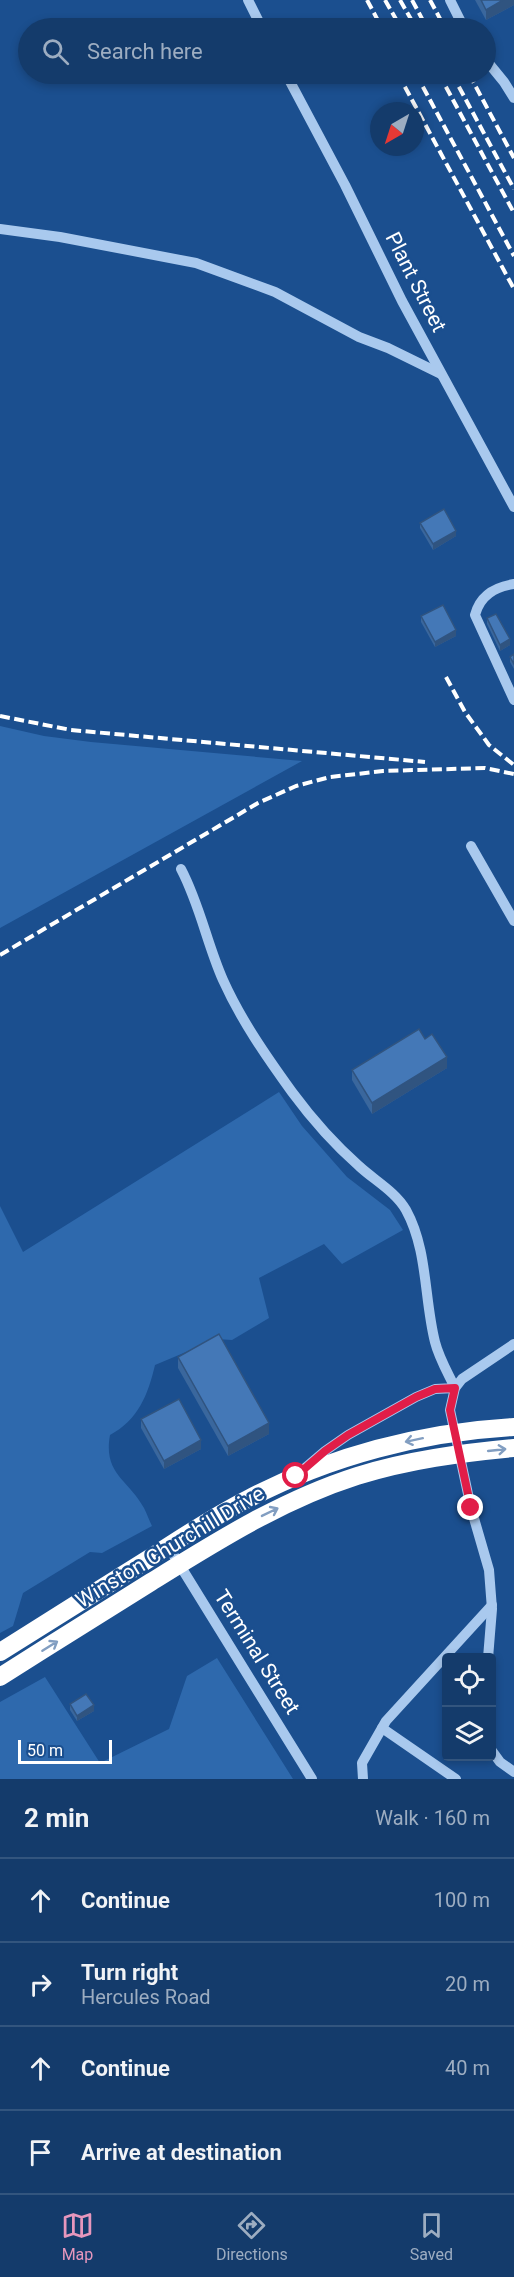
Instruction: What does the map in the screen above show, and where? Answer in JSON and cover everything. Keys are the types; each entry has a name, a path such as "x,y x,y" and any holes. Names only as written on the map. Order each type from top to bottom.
{"highway":[{"name":"Winston Churchill Drive","path":"0,1652 210,1519 296,1476 379,1448 454,1433 514,1427"},
{"name":"Winston Churchill Drive","path":"0,1677 230,1532 275,1509 322,1489 387,1468 459,1454 514,1448"}],"street":[{"path":"248,0 257,18"},
{"path":"450,0 459,18"},
{"path":"496,72 514,98"},
{"name":"Plant Street","path":"291,84 345,185 402,301 514,507"},
{"path":"0,229 168,256 206,266 275,292 359,337 442,374"},
{"path":"514,584 490,592 482,598 475,615 514,700"},
{"path":"471,846 514,921"},
{"path":"182,870 198,906 222,979 256,1041 316,1122 340,1148 389,1191 405,1209 425,1272 435,1344 455,1388"},
{"path":"489,1653 492,1605 489,1570 450,1410 455,1388 462,1379 514,1344"},
{"path":"296,1476 348,1435 416,1397 435,1389 455,1388"},
{"name":"Terminal Street","path":"168,1546 312,1779"},
{"path":"363,1779 362,1763 382,1728 492,1605"},
{"path":"382,1728 456,1779"},
{"path":"496,1756 514,1772"}],"shaded area":[{"path":"0,726 44,736 91,742 302,761 0,928"},
{"path":"279,1092 302,1126 347,1177 390,1210 403,1230 342,1264 324,1244 259,1278 269,1318 232,1340 217,1339 155,1365 140,1406 128,1422 110,1435 109,1448 113,1468 138,1498 152,1526 102,1553 90,1552 23,1593 13,1626 0,1633 0,1206 23,1252"},
{"path":"217,1658 293,1779 0,1779 0,1702 45,1677 100,1763 169,1729 187,1676"}],"building":[{"path":"481,0 503,0 486,10"},
{"path":"444,509 456,531 433,544 420,523"},
{"path":"443,605 456,630 435,642 421,616"},
{"path":"496,614 510,639 500,645 487,618"},
{"path":"419,1029 425,1039 432,1034 447,1057 372,1103 352,1070"},
{"path":"219,1334 269,1423 228,1446 178,1357"},
{"path":"179,1399 201,1440 164,1461 141,1419"},
{"path":"86,1694 94,1705 77,1716 70,1704"}],"railway":[{"path":"367,0 377,18"},
{"path":"385,0 395,18"},
{"path":"400,0 410,18"},
{"path":"412,0 422,18"},
{"path":"430,0 440,18"},
{"path":"403,84 514,289"},
{"path":"421,84 514,256"},
{"path":"444,84 514,213"},
{"path":"457,84 514,189"},
{"path":"474,84 514,158"},
{"path":"446,677 465,712 489,745 514,765"},
{"path":"0,716 71,730 425,762"},
{"path":"0,955 258,803 296,786 330,777 383,771 485,768 514,774"}],"route":[{"path":"296,1476 348,1435 416,1397 435,1389 455,1388 450,1410 471,1508"}]}
